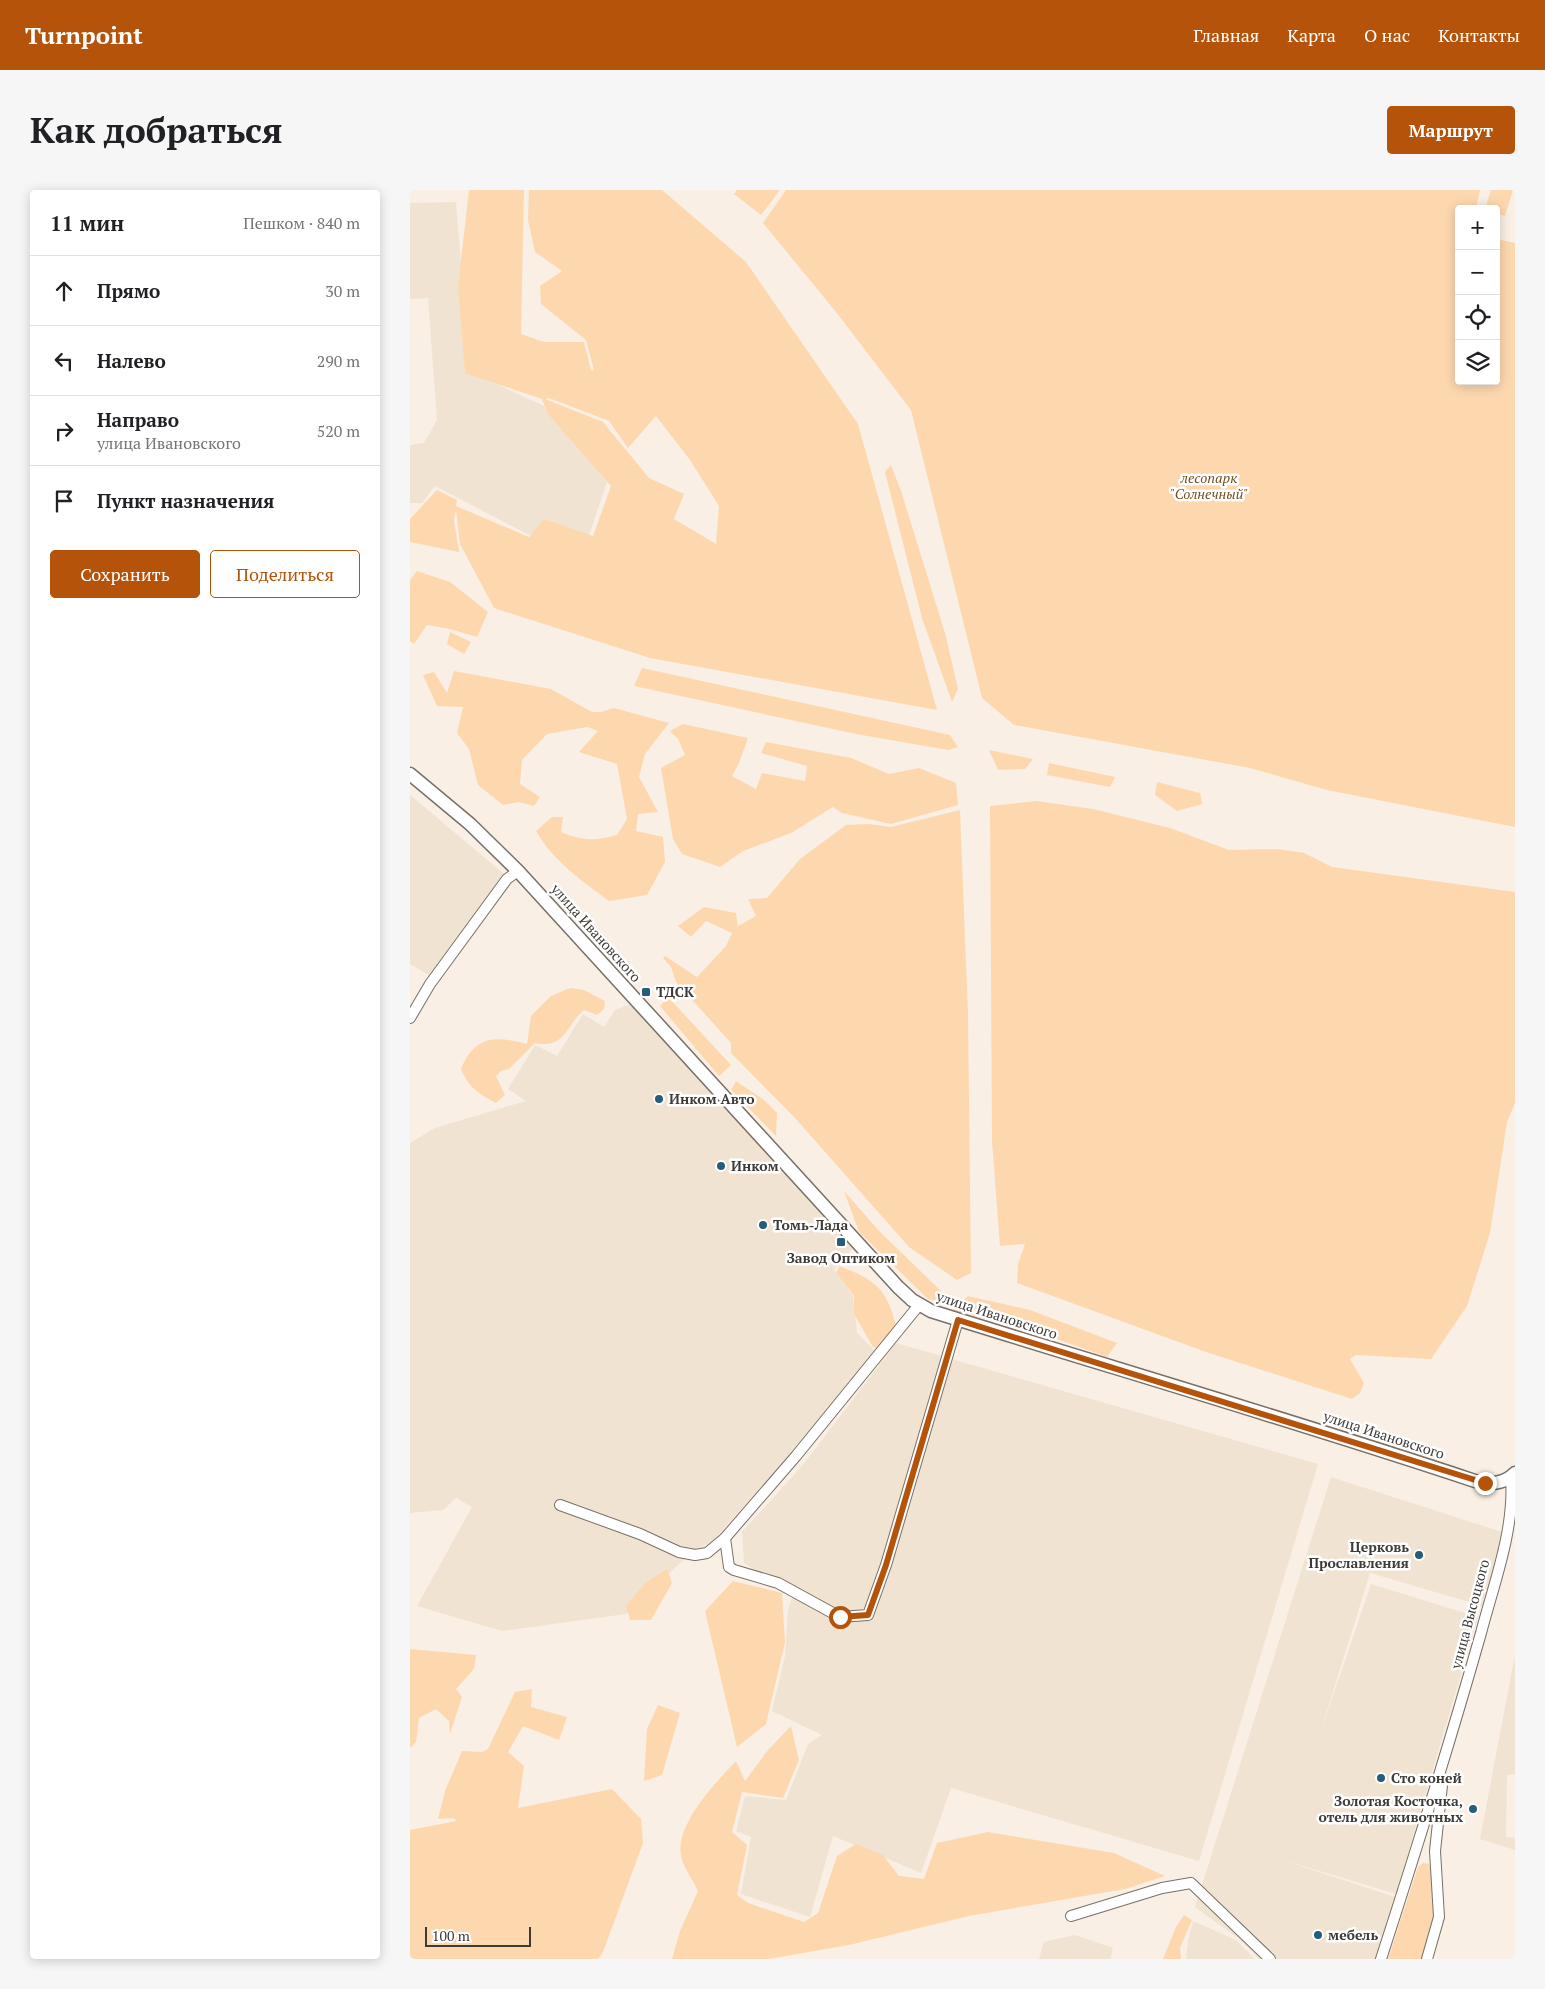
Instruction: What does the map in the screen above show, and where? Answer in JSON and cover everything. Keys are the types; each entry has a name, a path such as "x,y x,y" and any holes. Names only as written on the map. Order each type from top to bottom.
{"main road":[{"name":"улица Ивановского","path":"410,774 470,824 518,871 898,1287 919,1304 958,1320 1198,1395 1332,1434 1475,1480 1493,1484 1513,1475"}],"street":[{"path":"410,1018 430,984 507,879 518,871"},
{"path":"560,1505 640,1534 679,1552 695,1555 707,1553 725,1538 796,1456 919,1304"},
{"path":"725,1538 729,1567 734,1570 778,1583 840,1617 868,1615 886,1565 958,1320"},
{"name":"улица Высоцкого","path":"1381,1959 1444,1763 1502,1556 1513,1496 1513,1475"},
{"name":"улица Высоцкого","path":"1427,1959 1439,1917 1435,1851 1444,1763"},
{"path":"1071,1916 1162,1888 1191,1883 1270,1959"}],"shaded area":[{"path":"456,202 470,372 553,410 607,482 588,538 533,537 435,486 422,503 410,503 410,445 424,443 437,420 428,298 410,299 410,203"},
{"path":"410,795 504,874 429,975 410,964"},
{"path":"631,1004 853,1248 834,1270 853,1296 857,1333 878,1354 713,1541 693,1551 626,1614 502,1631 417,1606 472,1507 456,1498 443,1510 410,1513 410,1143 435,1128 526,1101 508,1089 535,1045 557,1056 583,1014 604,1027 615,1010"},
{"path":"896,1343 1318,1464 1199,1861 951,1788 921,1873 833,1836 810,1917 741,1894 751,1837 736,1831 745,1796 786,1800 808,1744 822,1735 772,1711 785,1656 788,1610 793,1595 744,1563 742,1532 802,1466"},
{"path":"1331,1477 1502,1532 1483,1606 1370,1573 1320,1734 1371,1584 1478,1617 1396,1894 1280,1859 1395,1897 1376,1959 1259,1959 1239,1939 1195,1907"},
{"path":"1515,1655 1515,1774 1507,1775 1506,1837 1515,1838 1515,1850 1480,1839"},
{"path":"1193,1921 1236,1940 1255,1959 1186,1959"},
{"path":"1075,1935 1113,1948 1110,1959 1039,1959 1044,1942"}],"green space":[{"path":"469,190 524,190 521,334 544,342 584,342 591,370 594,370 586,340 541,304 540,286 562,271 535,252 528,220 529,190 662,190 746,262 858,424 937,710 650,658 494,608 460,544 456,510 454,520 459,552 410,542 410,519 437,490 457,500 456,506 529,537 544,519 593,536 611,486 548,414 542,399 465,373 458,286","holes":["549,398 609,421 628,448 656,416 690,460 719,506 716,544 674,519 684,494 649,478 603,422 545,399"]},
{"path":"737,190 780,190 761,215 734,194"},
{"name":"лесопарк \"Солнечный\"","path":"786,190 1480,190 1477,205 1455,205 1455,385 1500,385 1500,240 1515,243 1515,827 1327,790 1250,768 1014,725 982,698 911,410 836,312 763,223"},
{"path":"1491,190 1513,190 1505,216 1500,214 1500,205 1486,205"},
{"path":"891,465 901,491 945,633 958,689 952,702 922,618 885,472"},
{"path":"417,571 450,582 488,612 477,637 427,625 414,644 410,641 410,580"},
{"path":"450,632 471,642 464,654 447,644"},
{"path":"642,668 950,735 958,747 948,750 856,734 634,686"},
{"path":"454,671 551,689 592,712 601,712 614,708 669,723 645,754 639,777 658,812 638,814 636,831 663,837 665,862 647,895 609,901 559,861 536,831 552,817 563,817 561,832 582,838 602,838 617,835 627,819 617,764 579,752 598,731 587,727 547,734 522,760 520,784 540,797 534,806 519,802 503,805 478,785 469,749 457,733 463,707 437,706 423,675 434,672 447,693"},
{"path":"683,724 748,738 732,776 756,789 762,773 805,781 807,766 761,753 766,742 851,758 889,774 919,768 956,783 958,805 891,824 842,813 833,807 791,833 743,851 720,867 682,854 673,839 661,768 685,755 678,739 670,731"},
{"path":"989,750 1033,759 1025,769 998,770"},
{"path":"1049,763 1115,777 1110,787 1047,775"},
{"path":"1157,782 1200,793 1202,804 1177,811 1155,795"},
{"path":"1036,801 1093,809 1170,828 1229,850 1278,849 1304,853 1332,867 1515,892 1515,1103 1507,1122 1490,1233 1467,1306 1431,1359 1356,1355 1350,1359 1364,1383 1360,1393 1352,1399 1206,1352 1017,1283 1018,1264 1025,1244 1000,1246 992,1141 990,806"},
{"path":"960,810 968,1013 971,1273 957,1280 909,1247 795,1118 731,1053 731,1043 676,982 671,967 663,958 665,956 697,977 726,946 732,933 706,921 691,937 678,926 704,907 736,913 738,926 756,916 748,899 767,898 800,859 846,825 868,824 891,827"},
{"path":"570,988 584,990 605,1001 604,1009 597,1015 584,1010 559,1039 553,1043 535,1043 509,1069 501,1071 496,1076 505,1095 496,1103 484,1096 467,1081 461,1069 473,1050 480,1044 496,1039 527,1044 531,1016 551,996"},
{"path":"668,997 731,1065 719,1076 660,1006"},
{"path":"736,1081 764,1100 777,1113 776,1136 731,1090"},
{"path":"844,1191 880,1232 941,1291 941,1302 928,1299 859,1232"},
{"path":"839,1266 873,1283 886,1298 898,1333 885,1350 873,1347 854,1314 854,1296 836,1273"},
{"path":"968,1296 1030,1310 1117,1343 1107,1357 1054,1338 953,1310"},
{"path":"667,1569 672,1583 651,1620 630,1620 626,1606 645,1583"},
{"path":"733,1581 782,1593 785,1642 766,1724 737,1747 705,1611"},
{"path":"410,1649 476,1655 474,1669 456,1689 462,1697 450,1734 449,1721 436,1709 419,1718 416,1742 410,1748"},
{"path":"532,1689 531,1707 567,1717 559,1740 523,1726 508,1752 524,1766 518,1808 612,1789 641,1819 643,1843 603,1952 598,1959 410,1959 410,1830 457,1821 454,1818 438,1819 445,1791 462,1751 482,1752 488,1749 515,1692"},
{"path":"658,1705 680,1713 662,1775 644,1781 647,1729"},
{"path":"791,1726 799,1760 783,1798 742,1792 732,1832 747,1845 737,1895 748,1903 804,1922 818,1913 837,1856 856,1844 883,1855 899,1876 924,1879 937,1843 988,1832 1114,1853 1165,1876 1125,1889 969,1916 849,1945 768,1959 672,1959 680,1931 698,1891 681,1856 684,1831 690,1817 708,1792 736,1761 745,1781 768,1750"},
{"path":"1423,1863 1429,1864 1431,1869 1435,1914 1422,1959 1388,1959 1418,1867"},
{"path":"1184,1915 1192,1920 1180,1948 1181,1959 1163,1959 1176,1927"}],"place":[{"name":"ТДСК","path":"646,992"},
{"name":"Инком Авто","path":"659,1099"},
{"name":"Инком","path":"721,1166"},
{"name":"Томь-Лада","path":"763,1225"},
{"name":"Завод Оптиком","path":"841,1242"},
{"name":"Церковь Прославления","path":"1419,1555"},
{"name":"Сто коней","path":"1381,1778"},
{"name":"Золотая Косточка, отель для животных","path":"1473,1809"},
{"name":"мебель","path":"1318,1935"}],"route":[{"path":"840,1617 868,1615 886,1565 958,1320 1198,1395 1261,1412 1485,1483"}]}
